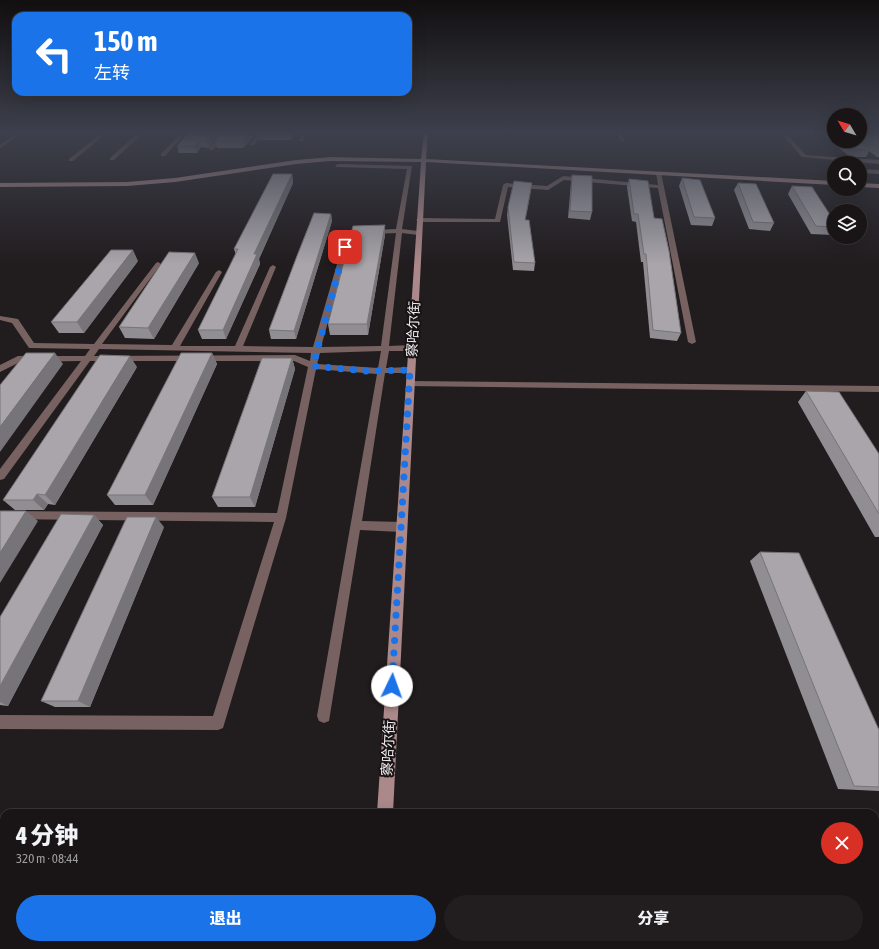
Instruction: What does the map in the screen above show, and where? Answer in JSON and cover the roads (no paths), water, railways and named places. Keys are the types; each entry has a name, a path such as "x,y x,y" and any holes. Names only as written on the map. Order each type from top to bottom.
{"street":[{"path":"0,181 116,181 166,176"},
{"path":"0,185 127,184 200,176"},
{"path":"324,716 385,349 399,231 408,176"},
{"name":"察哈尔街","path":"384,809 418,233 423,176"},
{"path":"659,176 692,342"},
{"path":"716,176 827,183"},
{"path":"799,176 827,178"},
{"path":"419,220 498,221 506,185 548,188 563,178 661,187"},
{"path":"867,180 879,181"},
{"path":"867,185 879,186"},
{"path":"0,722 218,723 281,518 316,350 349,232 399,231 418,233"},
{"path":"0,476 158,264"},
{"path":"238,349 273,267"},
{"path":"175,348 219,272"},
{"path":"0,318 15,321 32,346 316,350 412,348"},
{"path":"0,369 18,360 295,358 313,366 410,370"},
{"path":"410,384 879,389"},
{"path":"0,515 281,518"},
{"path":"356,525 401,526"}]}
